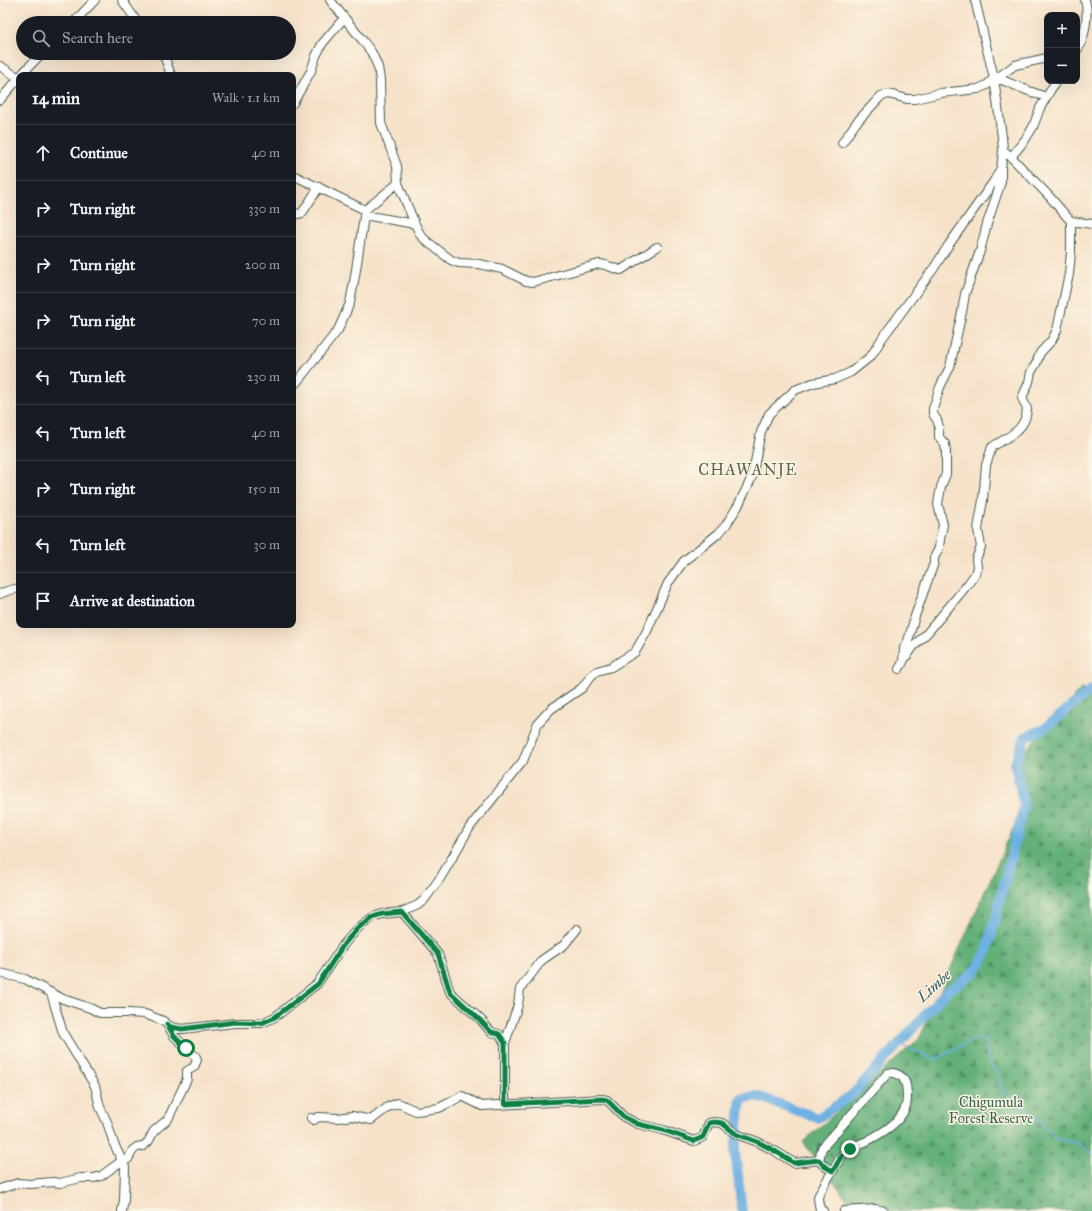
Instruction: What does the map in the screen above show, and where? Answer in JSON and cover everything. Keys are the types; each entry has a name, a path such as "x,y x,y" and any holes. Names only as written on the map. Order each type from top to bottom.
{"street":[{"path":"80,16 95,0"},
{"path":"122,0 133,16"},
{"path":"330,0 372,53 378,66 380,80 381,123 397,166 398,183 421,236 429,243 452,260 459,263 479,264 502,269 530,282 599,264 605,264 621,270 657,247"},
{"path":"0,973 25,979 63,999 100,1013 145,1014 171,1027 182,1029 235,1022 262,1023 275,1017 318,984 344,944 358,928 373,917 382,914 402,912 418,905 424,900 441,877 470,828 523,761 538,723 551,709 582,688 591,676 598,671 611,667 635,652 647,631 668,583 684,561 719,533 726,525 738,506 752,477 761,432 769,414 795,390 813,383 835,379 851,372 871,356 887,331 934,268 994,181 1000,168 1003,150 995,78 975,0"},
{"path":"1078,48 1081,43 1086,22 1085,0"},
{"path":"296,98 311,71 322,44 344,18"},
{"path":"842,143 856,123 881,96 889,94 907,100 941,93 978,89 1015,65 1044,59"},
{"path":"24,72 35,60"},
{"path":"166,60 170,72"},
{"path":"0,66 16,76"},
{"path":"995,78 1046,97"},
{"path":"0,100 16,81"},
{"path":"1012,157 1033,127 1040,108 1054,84"},
{"path":"1003,150 1012,157 1071,220 1092,224"},
{"path":"1000,168 1002,174 1001,182 980,251 968,282 950,367 940,387 933,409 933,414 939,427 939,437 946,448 946,474 938,504 943,525 939,548 934,558 934,563 915,616 908,641 904,648 901,665 914,646 928,632 975,574 977,567 976,559 981,547 978,529 984,496 986,465 993,446 1013,435 1022,424 1027,409 1022,398 1029,382 1031,372 1040,353 1055,334 1069,274 1071,220"},
{"path":"296,176 319,187 365,213 415,224"},
{"path":"296,383 338,330 350,303 356,276 365,213 398,183"},
{"path":"296,214 302,212 319,187"},
{"path":"0,594 16,589"},
{"path":"402,912 438,954 450,992 491,1032 499,1034 505,1043"},
{"path":"505,1104 505,1043 518,1005 520,988 542,960 564,945 577,929"},
{"path":"51,993 63,1033 95,1086 100,1107 107,1122 114,1144 125,1167 124,1200 122,1211"},
{"path":"0,1189 18,1183 60,1183 81,1178 94,1178 101,1176 128,1159 133,1150 137,1147 143,1146 148,1142 154,1131 168,1119 187,1079 187,1071 194,1067 197,1060 196,1057 174,1036 167,1024"},
{"path":"819,1160 822,1148 888,1073 894,1072 905,1081 907,1102 901,1116 884,1131 850,1149 842,1155 818,1196 820,1209 823,1211"},
{"path":"311,1118 314,1120 318,1117 338,1118 352,1116 371,1120 388,1107 398,1102 416,1111 439,1108 462,1096 482,1106 602,1099 607,1100 624,1117 638,1124 663,1130 694,1141 703,1137 709,1123 722,1123 736,1134 758,1142 794,1163 819,1160"},
{"path":"819,1160 824,1166 833,1171"},
{"path":"844,1211 876,1209 884,1211"}],"green space":[{"name":"Chigumula Forest Reserve","path":"1082,688 1092,693 1092,1211 856,1211 803,1142 919,1039 1024,804 1013,764"}],"waterway":[{"name":"Limbe","path":"742,1211 735,1152 741,1099 757,1096 818,1118 853,1094 946,992 975,972 987,951 1024,806 1015,764 1025,737 1044,729 1092,689"},
{"path":"900,1044 935,1060 977,1038 986,1041 988,1060 997,1073 1005,1095 1027,1109 1056,1138 1080,1144 1092,1154"}],"district":[{"name":"CHAWANJE","path":"748,469"}],"route":[{"path":"186,1048 174,1036 167,1024 171,1027 182,1029 235,1022 262,1023 275,1017 318,984 344,944 358,928 373,917 382,914 402,912 438,954 450,992 491,1032 499,1034 505,1043 505,1104 602,1099 607,1100 624,1117 638,1124 663,1130 694,1141 703,1137 709,1123 722,1123 736,1134 758,1142 794,1163 819,1160 824,1166 833,1171 842,1155 850,1149"}]}
